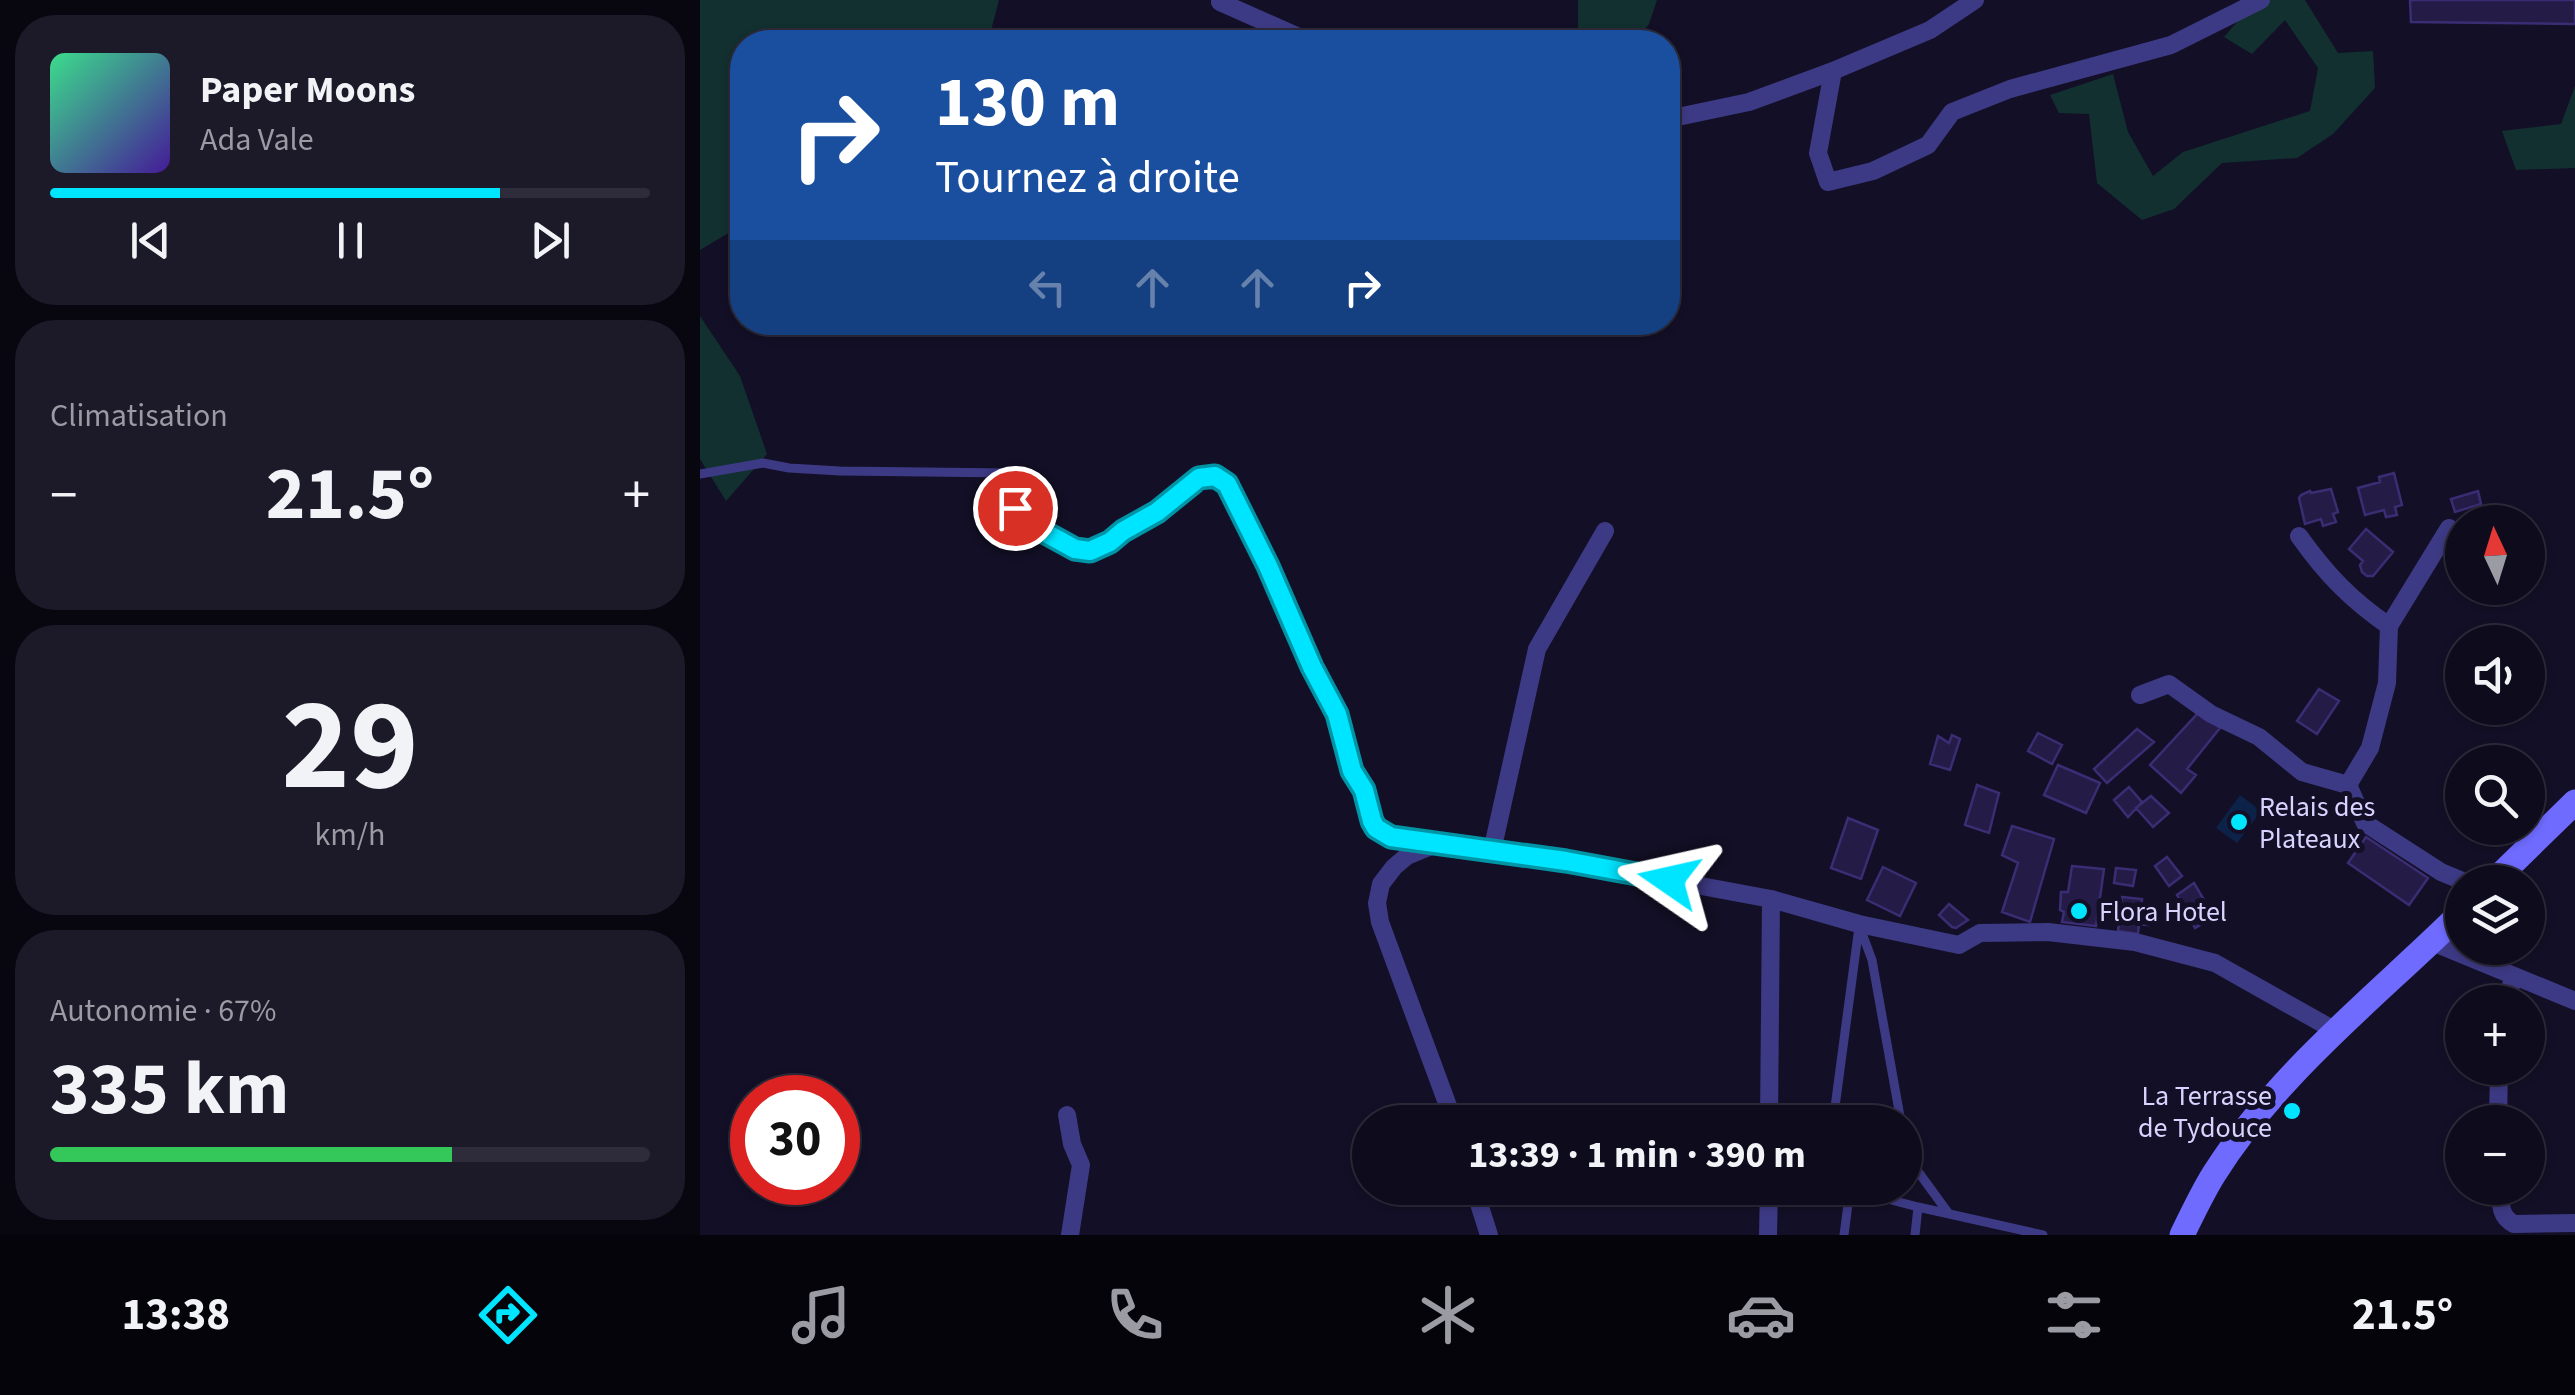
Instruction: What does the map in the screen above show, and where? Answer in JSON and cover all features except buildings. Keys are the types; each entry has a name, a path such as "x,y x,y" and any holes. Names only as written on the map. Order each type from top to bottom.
{"main road":[{"path":"2510,865 2575,802"},
{"path":"2182,1235 2213,1174 2278,1090 2334,1030 2445,929"}],"street":[{"path":"1680,116 1750,102 1833,71 1930,30 1975,0"},
{"path":"1833,71 1818,153 1828,182 1873,171 1928,146 1952,112 2010,89 2171,46 2261,0"},
{"path":"1220,2 1283,30"},
{"path":"1492,851 1537,649 1605,531"},
{"path":"2348,784 2370,748 2387,683 2388,626 2445,534"},
{"path":"2298,536 2322,569 2357,604 2388,626"},
{"path":"2140,695 2169,684 2211,714 2259,737 2302,772 2348,784"},
{"path":"2348,784 2364,824 2445,874"},
{"path":"1448,1105 1380,922 1377,903 1381,884 1394,867 1407,856 1436,844 1566,861 1771,899 1859,924 1959,945 1980,933 2048,932 2135,942 2215,963 2334,1030"},
{"path":"1769,1105 1771,899"},
{"path":"2432,942 2575,1002"},
{"path":"2511,985 2513,977"},
{"path":"1067,1115 1072,1144 1081,1165 1070,1235"},
{"path":"1479,1205 1489,1235"},
{"path":"1768,1235 1769,1205"},
{"path":"2501,1205 2506,1220 2514,1224 2575,1223"}],"lane":[{"path":"700,474 763,463 840,471 1010,473 1019,482 1017,516 1083,551 1110,542 1157,512 1199,478 1215,476 1227,484 1333,704 1352,771 1364,790 1376,828 1391,837 1436,844"},
{"path":"1835,1105 1859,924"},
{"path":"1859,924 1872,960 1898,1105"},
{"path":"1922,1177 1948,1214"},
{"path":"1844,1235 1847,1205"},
{"path":"1911,1205 2042,1235"},
{"path":"1915,1235 1918,1207"}],"green space":[{"path":"700,0 999,0 991,30 730,30 730,232 700,250"},
{"path":"1578,0 1657,0 1644,30 1578,30"},
{"path":"2256,0 2305,0 2338,53 2373,51 2375,88 2333,134 2297,158 2222,163 2174,209 2142,220 2097,183 2089,114 2059,113 2050,95 2113,74 2128,132 2153,176 2183,152 2310,111 2318,68 2285,20 2252,54 2224,37"},
{"path":"2575,86 2575,168 2516,170 2502,131 2561,124"},
{"path":"700,316 740,376 767,454 726,501 700,459"}],"water":[{"path":"2240,795 2261,811 2237,843 2216,828"}],"place":[{"name":"Relais des Plateaux","path":"2239,822"},
{"name":"Flora Hotel","path":"2079,911"},
{"name":"La Terrasse de Tydouce","path":"2292,1111"}],"route":[{"path":"1015,508 1022,520 1075,549 1090,551 1157,512 1199,478 1215,476 1227,484 1333,704 1352,771 1361,781 1376,828 1391,837 1566,861 1669,880"}]}
